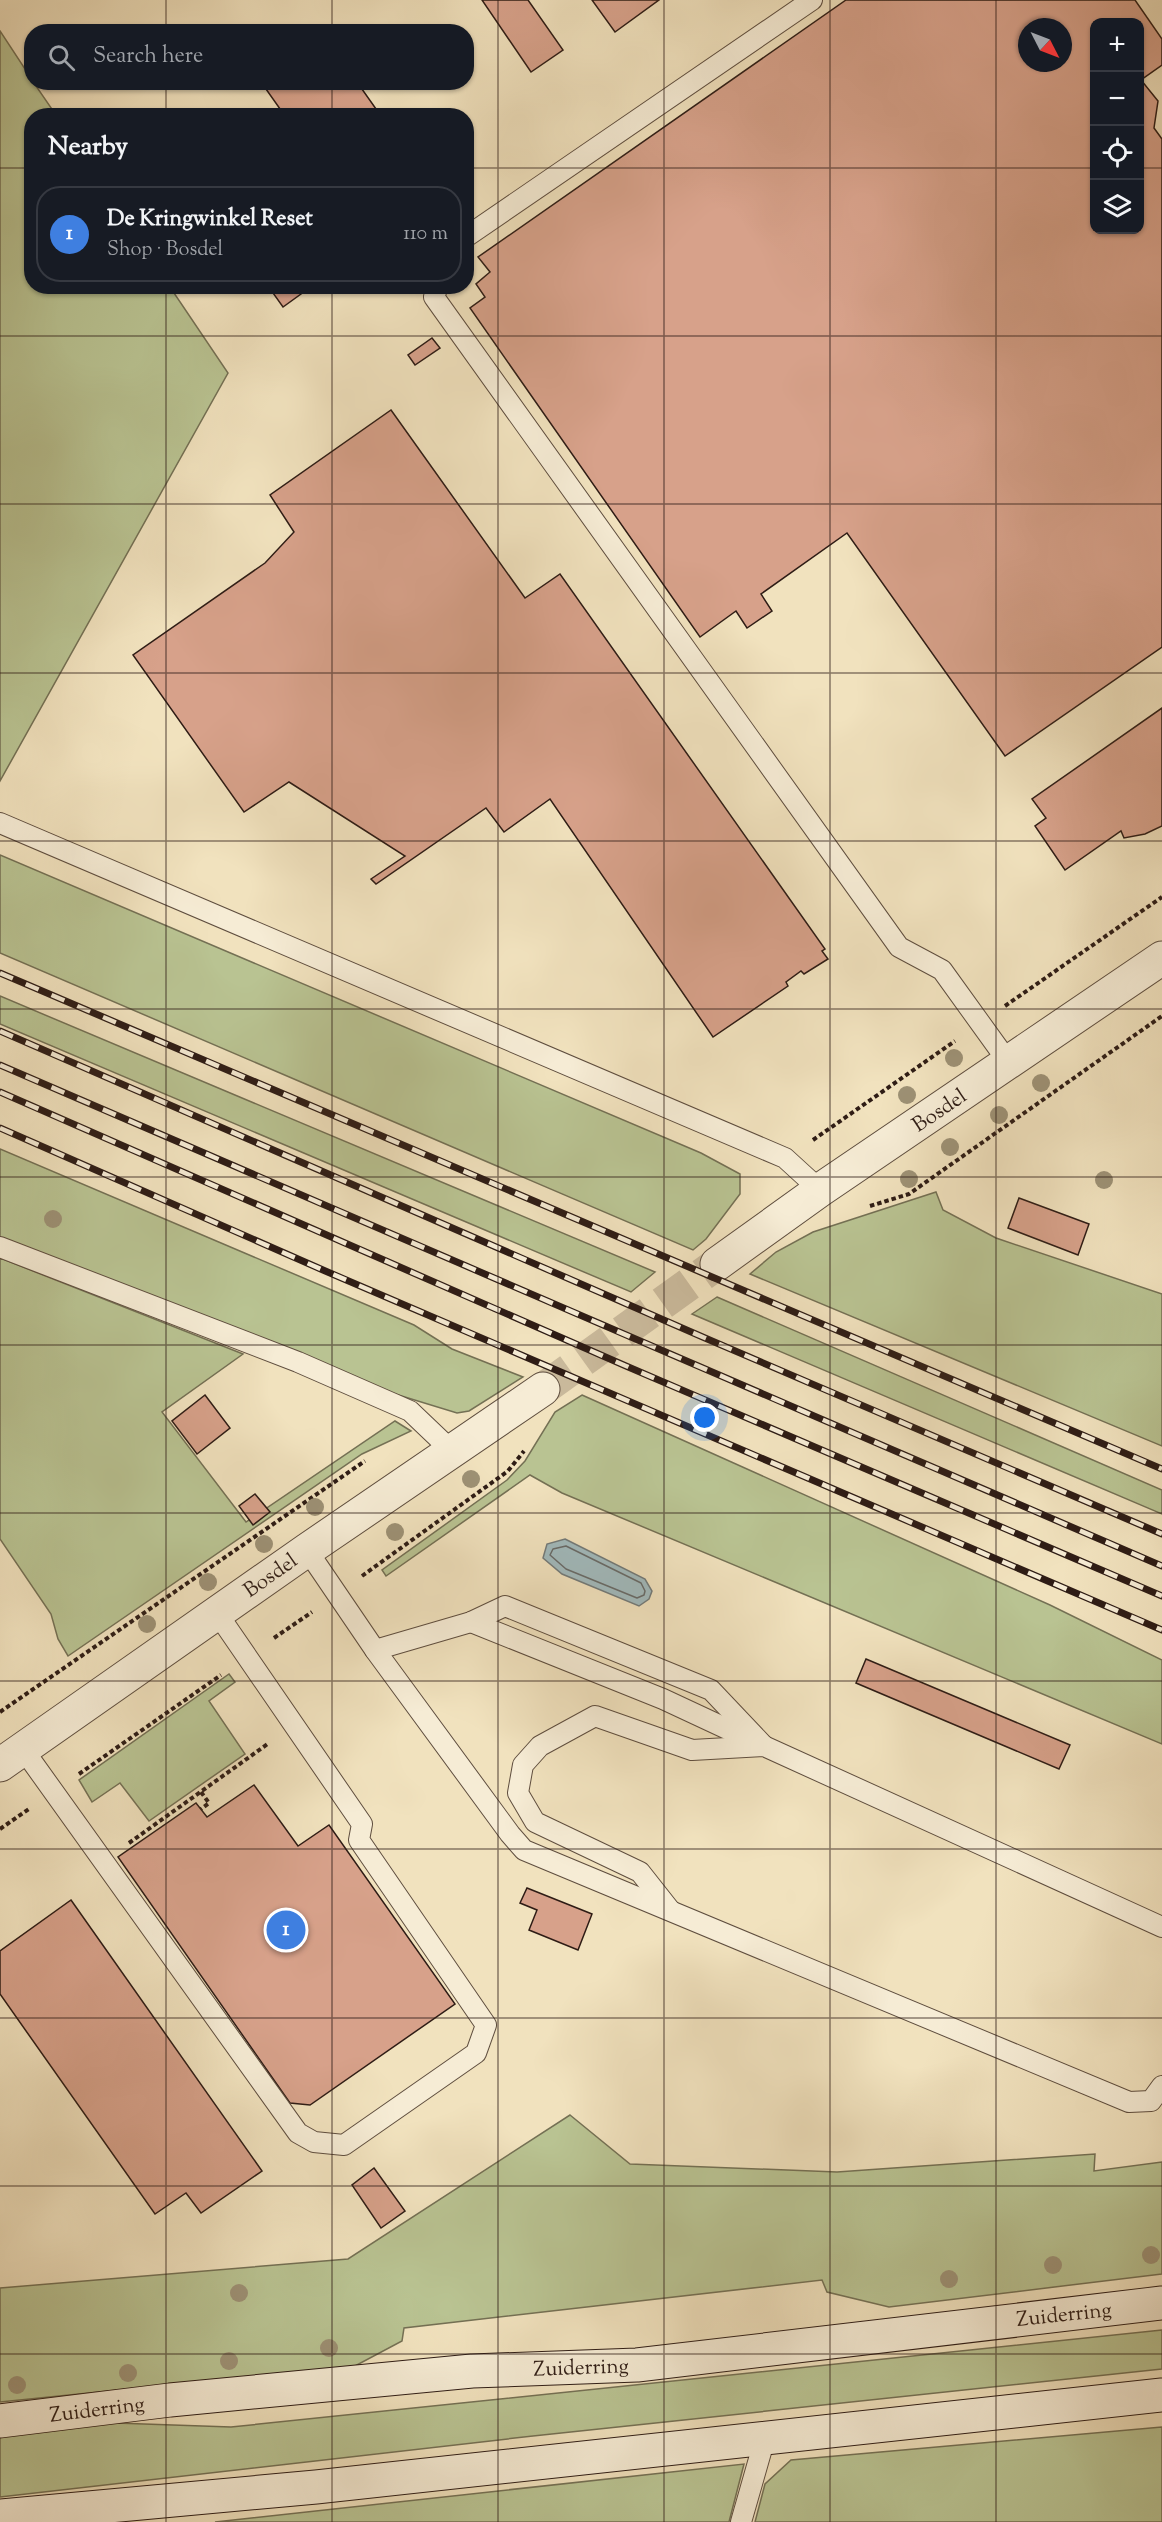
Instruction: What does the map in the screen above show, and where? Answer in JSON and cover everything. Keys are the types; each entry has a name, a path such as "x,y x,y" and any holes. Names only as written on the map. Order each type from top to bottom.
{"main road":[{"name":"Bosdel","path":"717,1264 820,1190 1162,958"},
{"name":"Bosdel","path":"11,1757 307,1550 543,1389"},
{"name":"Zuiderring","path":"0,2421 170,2400 472,2371 637,2365 1162,2303"},
{"path":"0,2516 118,2514 327,2486 1162,2395"}],"lane":[{"path":"474,232 812,0"},
{"path":"435,294 434,297 899,946 942,970 1009,1063"},
{"path":"0,823 785,1158 820,1190"},
{"path":"0,1246 298,1362 410,1411 453,1452"},
{"path":"307,1550 375,1650 524,1850 1129,2102 1151,2101 1162,2086"},
{"path":"375,1650 471,1622 506,1606 711,1690 764,1746"},
{"path":"11,1757 104,1861 298,2133 314,2142 344,2145 476,2053 486,2025 359,1840 362,1824 217,1613"},
{"path":"471,1622 663,1699 1162,1927"},
{"path":"672,1912 640,1872 535,1822 518,1793 523,1765 540,1746 595,1716 692,1750 764,1746"},
{"path":"741,2522 765,2438"}],"path":[{"path":"874,1204 909,1194 1162,1016"},
{"path":"104,1861 294,1725"},
{"path":"201,1792 209,1803 201,1809"}],"green space":[{"path":"0,31 24,67 24,90 39,90 51,108 24,108 24,294 175,294 228,373 0,781"},
{"path":"0,855 701,1153 740,1174 740,1194 706,1239 693,1250 0,953"},
{"path":"0,996 655,1272 631,1292 0,1024"},
{"path":"0,1149 414,1325 452,1349 523,1377 469,1411 457,1413 395,1394 0,1240"},
{"path":"936,1192 943,1210 996,1238 1162,1294 1162,1446 750,1274 776,1252 813,1232"},
{"path":"0,1258 243,1354 162,1412 246,1522 395,1421 411,1431 362,1454 68,1656 58,1639 51,1614 0,1539"},
{"path":"717,1297 1162,1490 1162,1514 692,1314"},
{"path":"582,1395 1050,1605 1162,1660 1162,1744 562,1493 530,1475 386,1576 382,1570 507,1480 525,1461 555,1412"},
{"path":"229,1674 235,1682 209,1701 245,1754 149,1821 120,1783 92,1802 79,1780"},
{"path":"570,2115 630,2164 837,2172 1095,2154 1094,2171 1162,2162 1162,2274 889,2307 827,2292 822,2280 404,2328 402,2341 355,2366 0,2402 0,2288 348,2259"},
{"path":"1162,2330 1162,2369 533,2436 0,2497 0,2433 86,2422 231,2427"},
{"path":"1162,2427 1162,2522 755,2522 765,2484 791,2460"},
{"path":"744,2464 729,2522 215,2522"}],"water":[{"path":"565,1539 645,1579 652,1591 649,1599 639,1606 562,1574 543,1558 547,1544"}],"building":[{"path":"482,0 528,0 563,50 531,72"},
{"path":"592,0 659,0 615,32"},
{"path":"846,0 1135,0 1162,39 1162,65 1144,78 1144,18 1090,18 1090,234 1144,234 1144,84 1158,101 1154,128 1162,139 1162,647 1005,756 847,533 761,594 772,611 747,628 736,611 700,637 470,308 485,297 476,284 490,272 478,257"},
{"path":"267,90 363,90 375,108 279,108"},
{"path":"274,294 301,294 283,307"},
{"path":"432,338 440,348 415,365 408,355"},
{"path":"391,410 525,598 560,574 825,949 822,951 828,959 804,974 801,971 786,982 788,986 713,1037 550,799 504,832 486,808 376,884 371,879 405,856 289,782 244,812 133,655 265,563 294,532 270,495"},
{"path":"1162,708 1162,826 1145,834 1124,838 1121,831 1065,870 1035,826 1046,818 1032,799"},
{"path":"1019,1198 1089,1224 1078,1255 1008,1228"},
{"path":"205,1395 230,1428 197,1454 172,1421"},
{"path":"255,1494 270,1512 253,1525 239,1506"},
{"path":"866,1659 1070,1745 1059,1769 856,1683"},
{"path":"254,1785 298,1846 329,1825 455,2004 310,2105 290,2103 118,1857 196,1803 207,1817"},
{"path":"527,1888 592,1914 578,1950 529,1930 537,1910 520,1903"},
{"path":"71,1900 262,2171 201,2213 186,2193 155,2214 0,1994 0,1951"},
{"path":"374,2168 405,2211 381,2228 352,2185"}],"tunnel":[{"path":"543,1389 717,1264"}],"railway":[{"path":"0,973 1162,1469"},
{"path":"0,1031 1162,1534"},
{"path":"0,1065 1162,1566"},
{"path":"0,1092 626,1366 1162,1596"},
{"path":"0,1128 323,1270 1162,1630"}],"place":[{"name":"De Kringwinkel Reset","path":"286,1930"}]}
